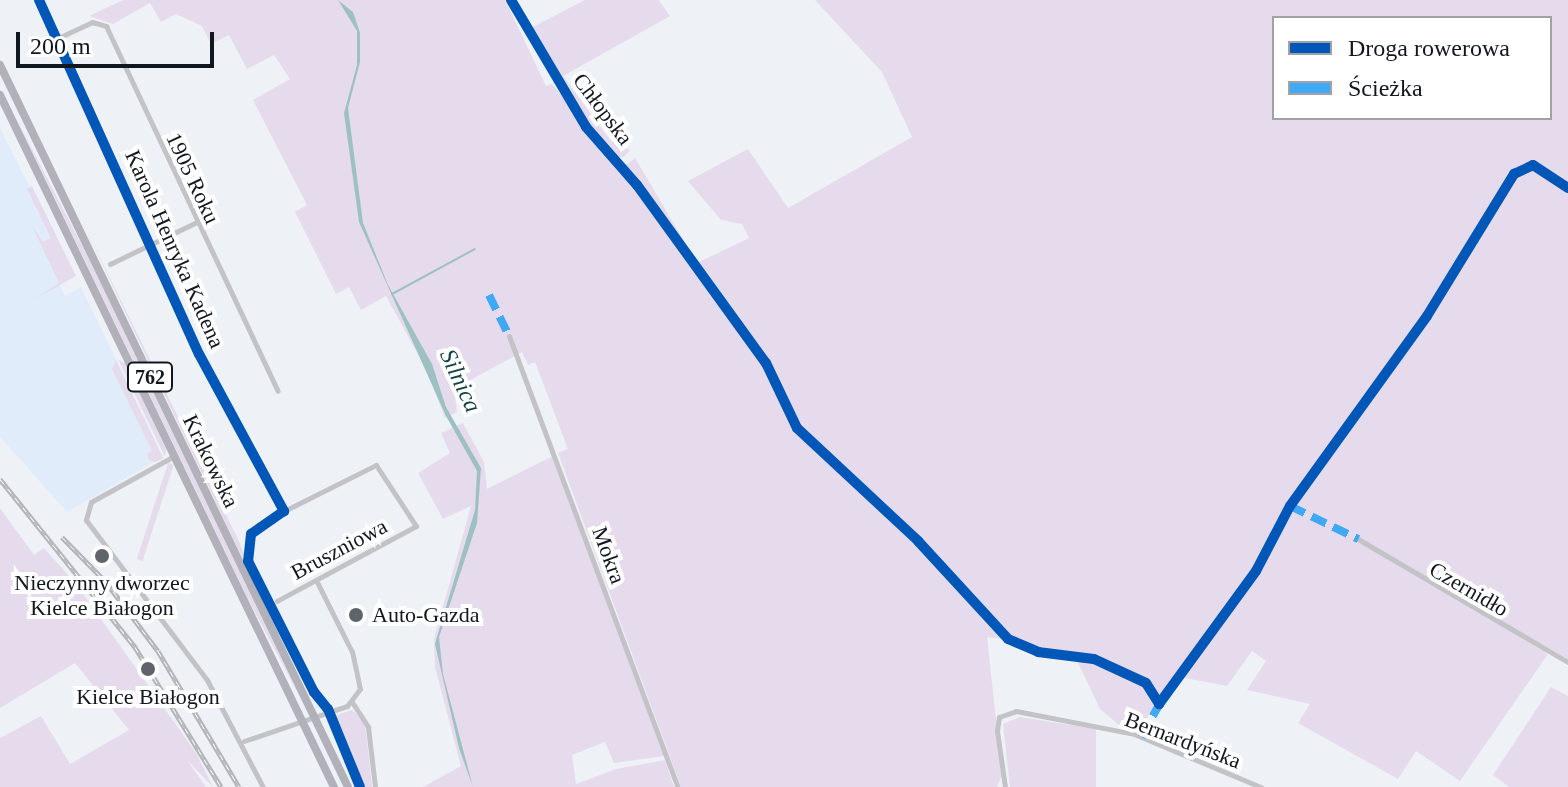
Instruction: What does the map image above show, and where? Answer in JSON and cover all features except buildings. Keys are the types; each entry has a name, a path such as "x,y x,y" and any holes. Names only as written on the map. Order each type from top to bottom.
{"main road":[{"name":"Krakowska","path":"0,65 348,787"},
{"name":"Krakowska","path":"0,95 334,787"}],"street":[{"name":"Karola Henryka Kadena","path":"39,0 199,354 284,511 376,465 416,526"},
{"name":"Chłopska","path":"511,0 586,127 637,185 672,236"},
{"name":"1905 Roku","path":"56,39 92,22 106,26 278,391"},
{"path":"110,264 197,222"},
{"name":"Mokra","path":"509,336 678,787"},
{"name":"Krakowska","path":"174,456 91,502 86,520 207,680 243,741 263,787"},
{"name":"Bruszniowa","path":"277,601 416,526"},
{"name":"Czernidło","path":"1358,539 1568,662"},
{"path":"243,741 352,702 361,678 316,580"},
{"path":"352,702 368,727 375,787"},
{"name":"Bernardyńska","path":"1005,787 999,717 1016,711 1134,734 1261,787"}],"shaded area":[{"path":"123,0 505,0 546,86 552,84 635,185 758,358 768,361 695,266 626,165 635,158 697,263 749,238 742,224 721,220 688,181 748,149 788,208 912,137 882,72 815,0 1568,0 1568,659 1450,594 1548,654 1460,781 1416,751 1398,779 1298,723 1310,704 1247,690 1266,661 1252,651 1227,686 1175,676 1141,727 1124,729 1100,709 1074,654 1018,642 988,624 1004,639 987,637 1002,775 997,787 681,787 558,453 568,449 535,362 528,365 522,352 454,389 457,412 445,418 426,369 386,296 361,310 349,287 336,294 295,212 307,205 253,100 290,79 274,55 247,69 229,35 211,44 202,26 176,14 161,22 150,3 113,24 89,16"},
{"path":"338,0 353,12 360,33 360,62 348,108 363,223 388,285 432,364 446,407 481,468 477,523 439,637 443,674 473,787 459,748 435,644 475,510 477,471 446,416 359,222 344,113 357,65 357,31"},
{"path":"585,0 659,0 670,16 563,76 611,141 630,150 624,157 616,157 589,124 548,65 531,28"},
{"path":"16,118 88,257 300,697 250,603"},
{"path":"0,128 56,239 59,283 65,296 81,287 163,457 67,512 0,437"},
{"path":"32,186 76,276 33,300 59,283 32,226 43,242 51,238 27,189"},
{"path":"79,215 237,537 254,577 238,549"},
{"path":"118,359 125,363 166,449 165,457"},
{"path":"116,360 163,458 156,462 149,460 147,454 152,451 112,369"},
{"path":"463,423 484,462 487,489 553,456 664,756 614,763 605,742 572,755 576,784 616,769 665,760 674,787 423,787 461,766 435,667 434,639 471,506 443,519 418,473 450,453 441,433"},
{"path":"168,463 174,465 142,561 137,559"},
{"path":"0,508 34,555 44,548 77,585 196,753 213,787 187,760 206,787 0,787 0,738 41,716 70,764 129,730 75,663 0,708"},
{"path":"1551,687 1568,696 1568,787 1509,787 1493,775"},
{"path":"352,710 365,722 372,787 362,787 336,732 334,716"},
{"path":"1020,717 1096,729 1096,787 1010,787 1003,724"}],"waterway":[{"path":"392,294 475,249"}],"railway":[{"path":"0,479 135,647 221,787"},
{"path":"62,537 106,582 158,651 239,787"}],"marked path":[{"path":"489,295 509,336"},
{"path":"1290,506 1358,539"},
{"path":"1141,737 1163,698"}],"cycle path":[{"path":"39,0 199,354 284,511 251,534 248,561 314,692 328,709 360,787"},
{"path":"511,0 586,127 637,185 766,363 797,428 918,541 1008,639 1038,652 1094,659 1146,683 1159,704"},
{"path":"1159,704 1256,571 1290,506 1427,316 1514,174 1533,165 1568,188"}],"place":[{"name":"Nieczynny dworzec Kielce Białogon","path":"102,556"},
{"name":"Auto-Gazda","path":"356,615"},
{"name":"Kielce Białogon","path":"148,669"}],"water label":[{"name":"Silnica","path":"460,381"}]}
